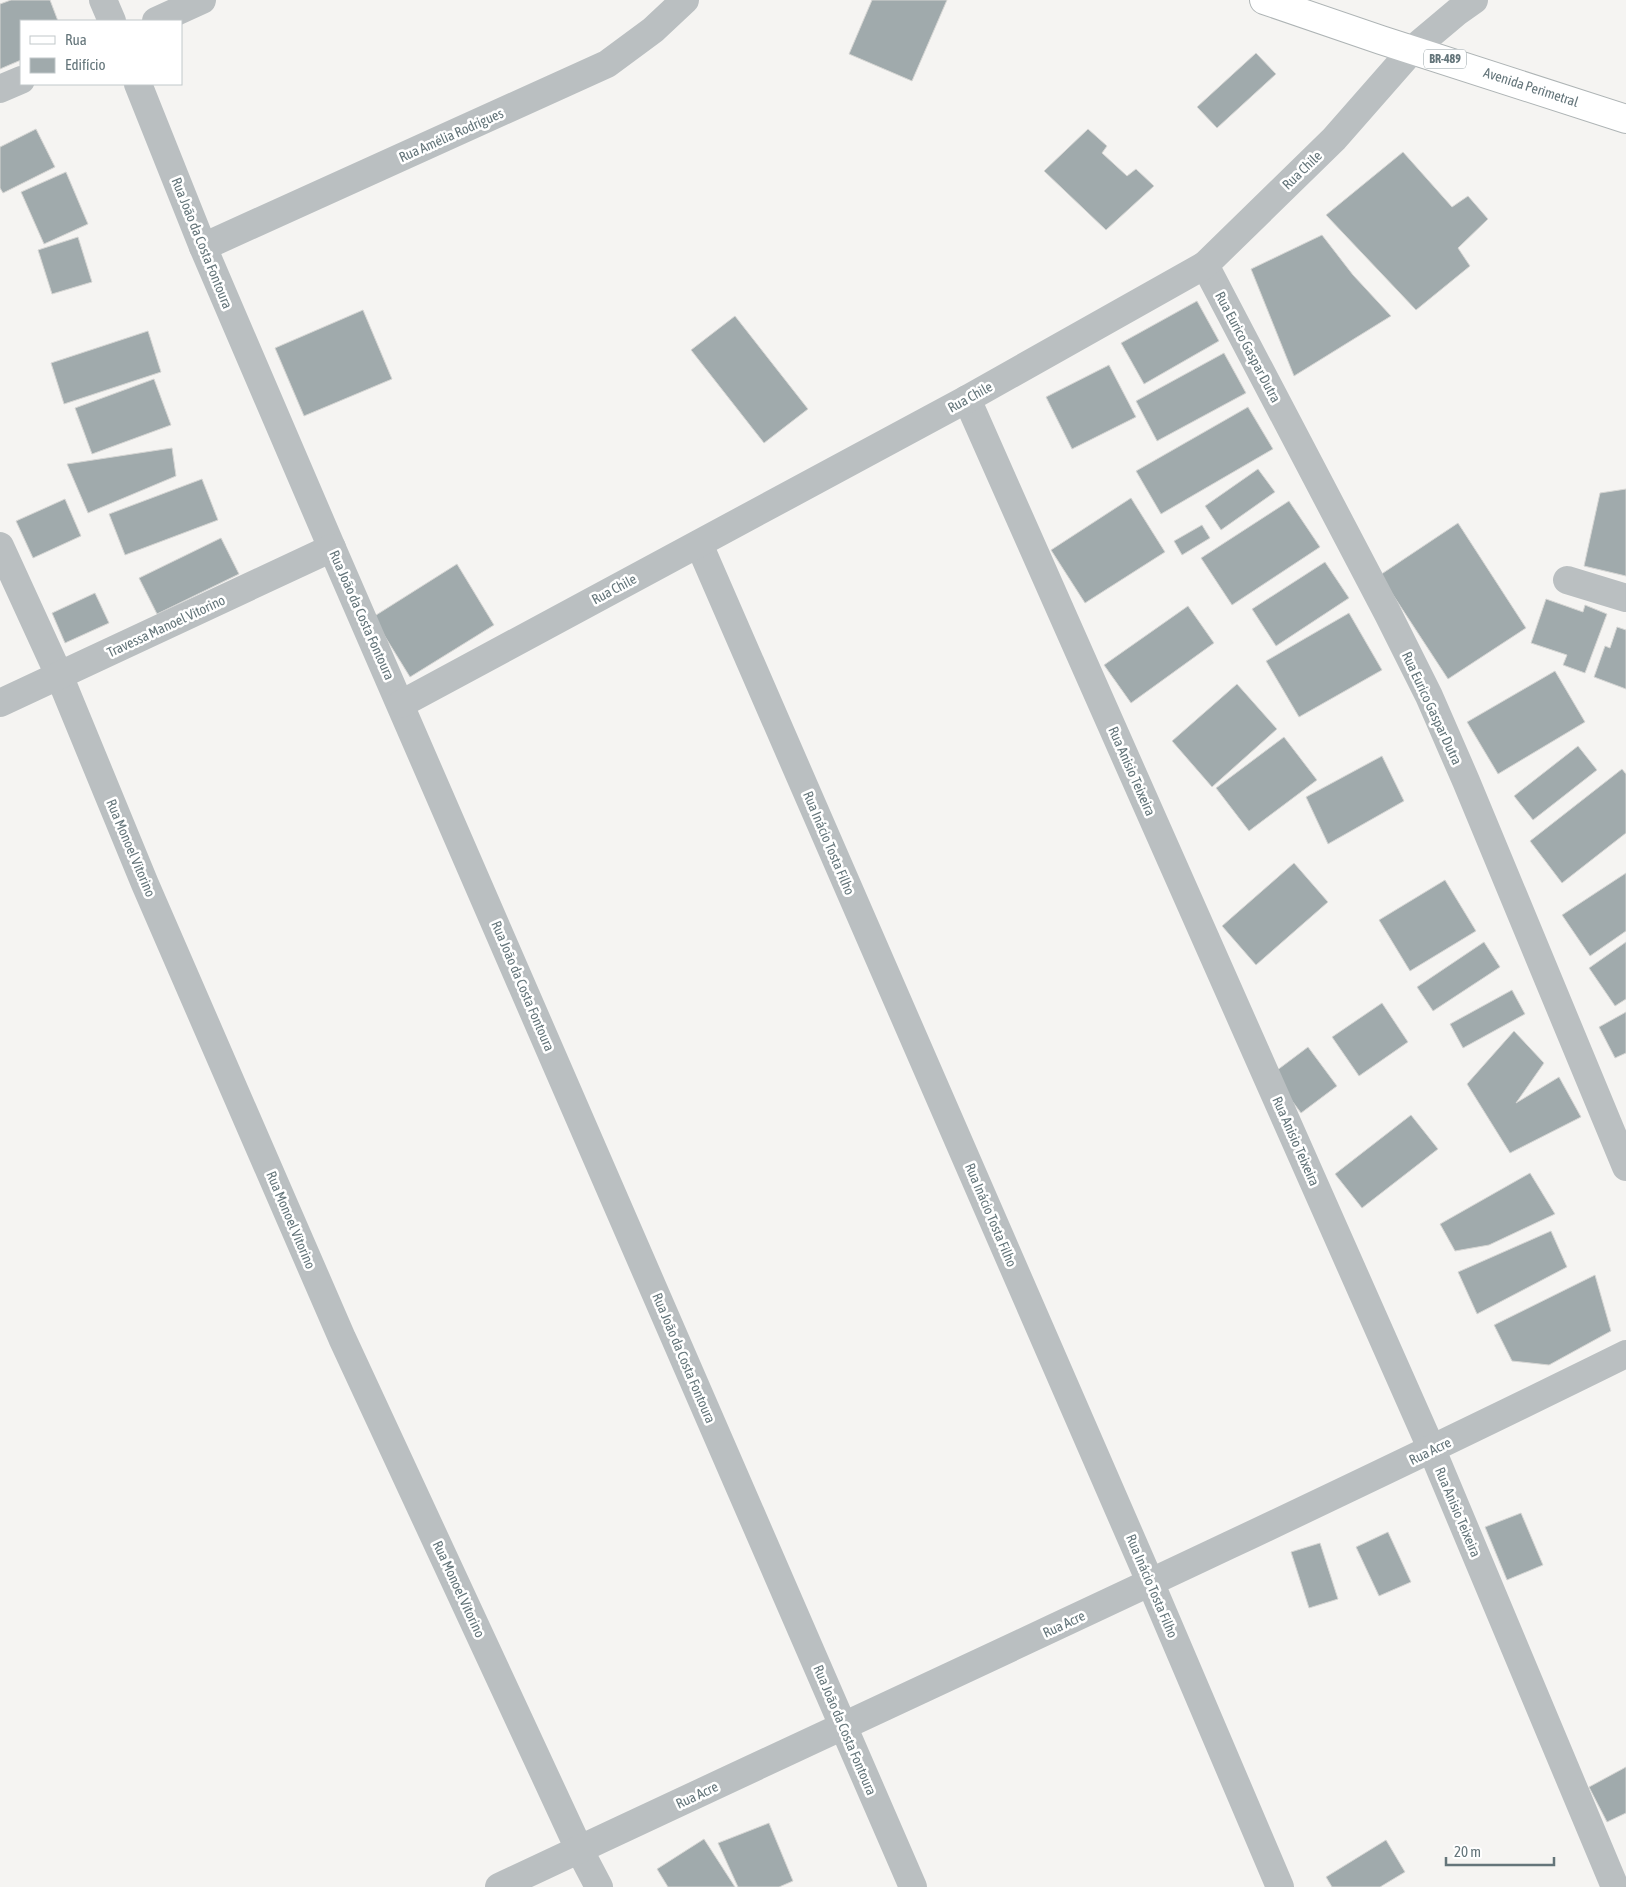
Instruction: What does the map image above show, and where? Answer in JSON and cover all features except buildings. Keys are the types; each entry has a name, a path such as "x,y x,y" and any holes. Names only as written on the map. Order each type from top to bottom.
{"main road":[{"name":"Avenida Perimetral","path":"1264,0 1626,119"}],"street":[{"path":"103,0 112,20"},
{"path":"158,20 202,0"},
{"name":"Rua Amélia Rodrigues","path":"203,247 607,64 653,30 685,0"},
{"name":"Rua Chile","path":"401,704 967,399 1205,265 1334,139 1413,49 1474,0"},
{"path":"0,89 20,80"},
{"name":"Rua João da Costa Fontoura","path":"138,85 203,247 332,548 913,1887"},
{"name":"Rua Eurico Gaspar Dutra","path":"1205,265 1429,696 1481,816 1626,1167"},
{"name":"Rua Anisio Teixeira","path":"967,399 1432,1450 1615,1887"},
{"name":"Rua Inácio Tosta Filho","path":"699,544 1151,1584 1280,1887"},
{"name":"Rua Monoel Vitorino","path":"0,546 59,676 145,884 342,1338 579,1849 599,1887"},
{"name":"Travessa Manoel Vitorino","path":"0,703 332,548"},
{"path":"1567,580 1626,598"},
{"name":"Rua Acre","path":"499,1887 1151,1584 1432,1450 1626,1354"}]}
